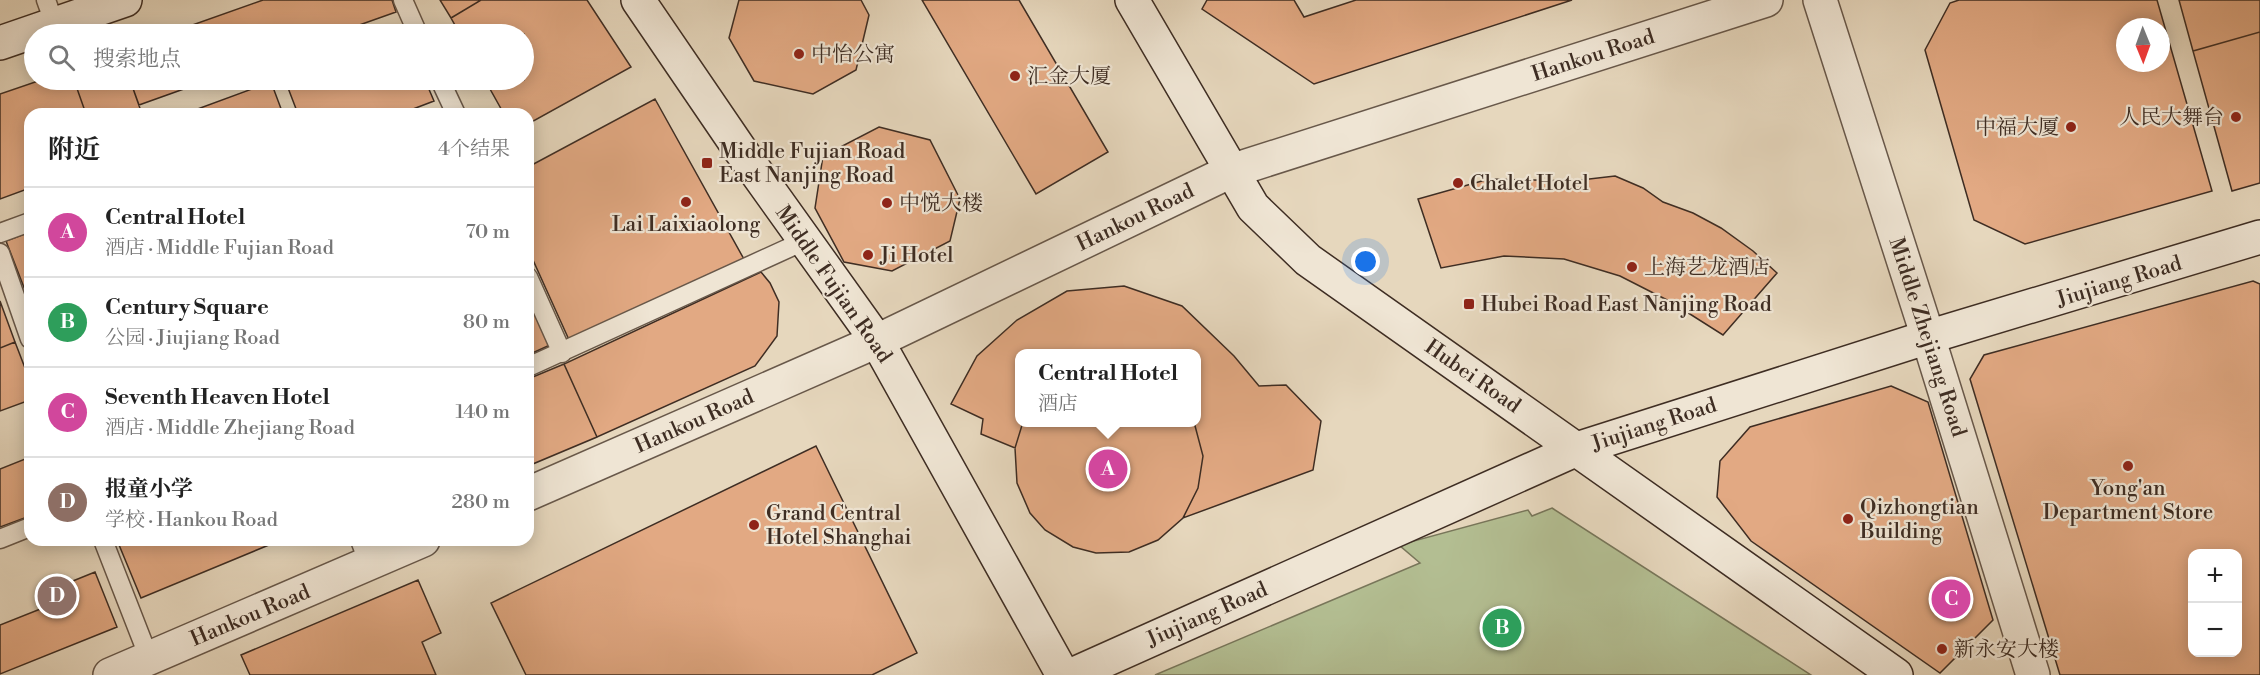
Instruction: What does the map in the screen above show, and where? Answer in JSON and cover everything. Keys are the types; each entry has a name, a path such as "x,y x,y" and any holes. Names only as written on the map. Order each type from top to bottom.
{"street":[{"path":"31,24 50,12 126,0"},
{"name":"Middle Fujian Road","path":"638,0 804,241 877,341 1063,675"},
{"name":"Hubei Road","path":"1132,0 1253,207 1308,260 1896,675"},
{"name":"Hankou Road","path":"534,491 877,341 1231,171 1766,0"},
{"name":"Middle Zhejiang Road","path":"1820,0 2033,675"},
{"path":"0,43 24,28"},
{"name":"Jiujiang Road","path":"1072,675 1577,449 1928,337 2260,237"},
{"name":"Hankou Road","path":"110,675 364,552 394,546"}],"lane":[{"path":"403,0 414,24"},
{"path":"445,90 453,108"},
{"path":"0,233 24,224"},
{"path":"534,365 804,241"},
{"path":"0,253 24,322"},
{"path":"534,290 562,353"},
{"path":"0,539 24,529"},
{"path":"105,546 149,658"}],"green space":[{"path":"1552,508 1811,675 1155,675 1420,563 1399,545 1528,510 1532,516"}],"building":[{"path":"263,0 392,0 396,12 362,24 195,24"},
{"path":"440,0 481,0 451,18"},
{"path":"481,0 587,0 631,67 534,121 534,108 501,108 491,90 534,90 534,24 454,24 451,18"},
{"name":"中怡公寓","path":"739,0 861,0 869,15 856,70 813,94 754,81 729,38"},
{"name":"汇金大厦","path":"922,0 1019,0 1108,152 1036,194"},
{"path":"1207,0 1294,0 1304,17 1356,0 1572,0 1314,84 1202,9"},
{"name":"中福大厦","path":"1959,0 2157,0 2162,18 2116,18 2116,72 2170,72 2170,45 2212,191 2025,244 1974,220 1925,50 1950,3"},
{"path":"2179,0 2260,0 2260,32 2193,51"},
{"name":"人民大舞台","path":"2260,32 2260,183 2232,191 2193,51"},
{"path":"24,86 24,90 78,90 84,108 24,108 24,190 0,199 0,94"},
{"path":"78,90 134,90 140,108 84,108"},
{"path":"134,90 181,90 139,105"},
{"path":"249,90 274,90 281,108 200,108"},
{"path":"289,90 429,90 434,101 416,108 296,108"},
{"path":"655,99 745,261 570,342 534,262 534,164"},
{"name":"中悦大楼","path":"879,127 930,140 960,199 950,241 892,271 844,262 815,208 823,156"},
{"path":"1615,176 1643,188 1663,202 1693,213 1721,228 1753,251 1777,273 1723,335 1671,302 1620,276 1564,259 1504,256 1441,268 1418,199 1489,179 1572,181"},
{"path":"24,234 24,288 6,241"},
{"path":"761,272 770,283 779,302 777,336 755,366 597,437 564,364"},
{"name":"Yong'an Department Store","path":"2253,281 2260,284 2260,675 2060,675 1970,379 1984,355"},
{"path":"1124,286 1182,306 1234,356 1259,386 1286,385 1321,421 1313,470 1183,518 1198,488 1203,456 1195,427 1201,427 1201,349 1015,349 1015,427 1021,427 1015,448 981,434 983,419 951,404 977,356 1017,320 1067,291"},
{"path":"0,301 15,342 0,348"},
{"path":"534,309 550,345 534,352"},
{"path":"15,342 24,365 24,402 0,411 0,348"},
{"path":"564,364 597,437 534,463 534,376"},
{"name":"Qizhongtian Building","path":"1891,386 1928,402 1993,620 1940,673 1751,541 1717,497 1720,461 1750,427"},
{"path":"1021,427 1195,427 1203,456 1198,488 1183,518 1158,540 1129,552 1096,553 1073,547 1045,530 1030,513 1017,483 1015,448"},
{"name":"Grand Central Hotel Shanghai","path":"816,446 917,653 872,675 526,675 491,603"},
{"path":"24,459 24,518 0,527 0,469"},
{"path":"119,546 267,546 141,598"},
{"path":"95,572 117,627 0,674 0,625 68,598 63,585"},
{"path":"418,580 441,633 422,642 436,675 250,675 241,655"}],"place":[{"name":"中怡公寓","path":"799,54"},
{"name":"汇金大厦","path":"1015,76"},
{"name":"人民大舞台","path":"2236,117"},
{"name":"中福大厦","path":"2071,127"},
{"name":"Middle Fujian Road East Nanjing Road","path":"707,163"},
{"name":"Chalet Hotel","path":"1458,183"},
{"name":"Lai Laixiaolong","path":"686,202"},
{"name":"中悦大楼","path":"887,203"},
{"name":"Ji Hotel","path":"868,255"},
{"name":"上海艺龙酒店","path":"1632,267"},
{"name":"Hubei Road East Nanjing Road","path":"1469,304"},
{"name":"Yong'an Department Store","path":"2128,466"},
{"name":"Central Hotel","path":"1108,469"},
{"name":"Qizhongtian Building","path":"1848,519"},
{"name":"Grand Central Hotel Shanghai","path":"754,525"},
{"name":"报童小学","path":"57,596"},
{"name":"Seventh Heaven Hotel","path":"1951,599"},
{"name":"Century Square","path":"1502,628"},
{"name":"新永安大楼","path":"1942,649"}]}
